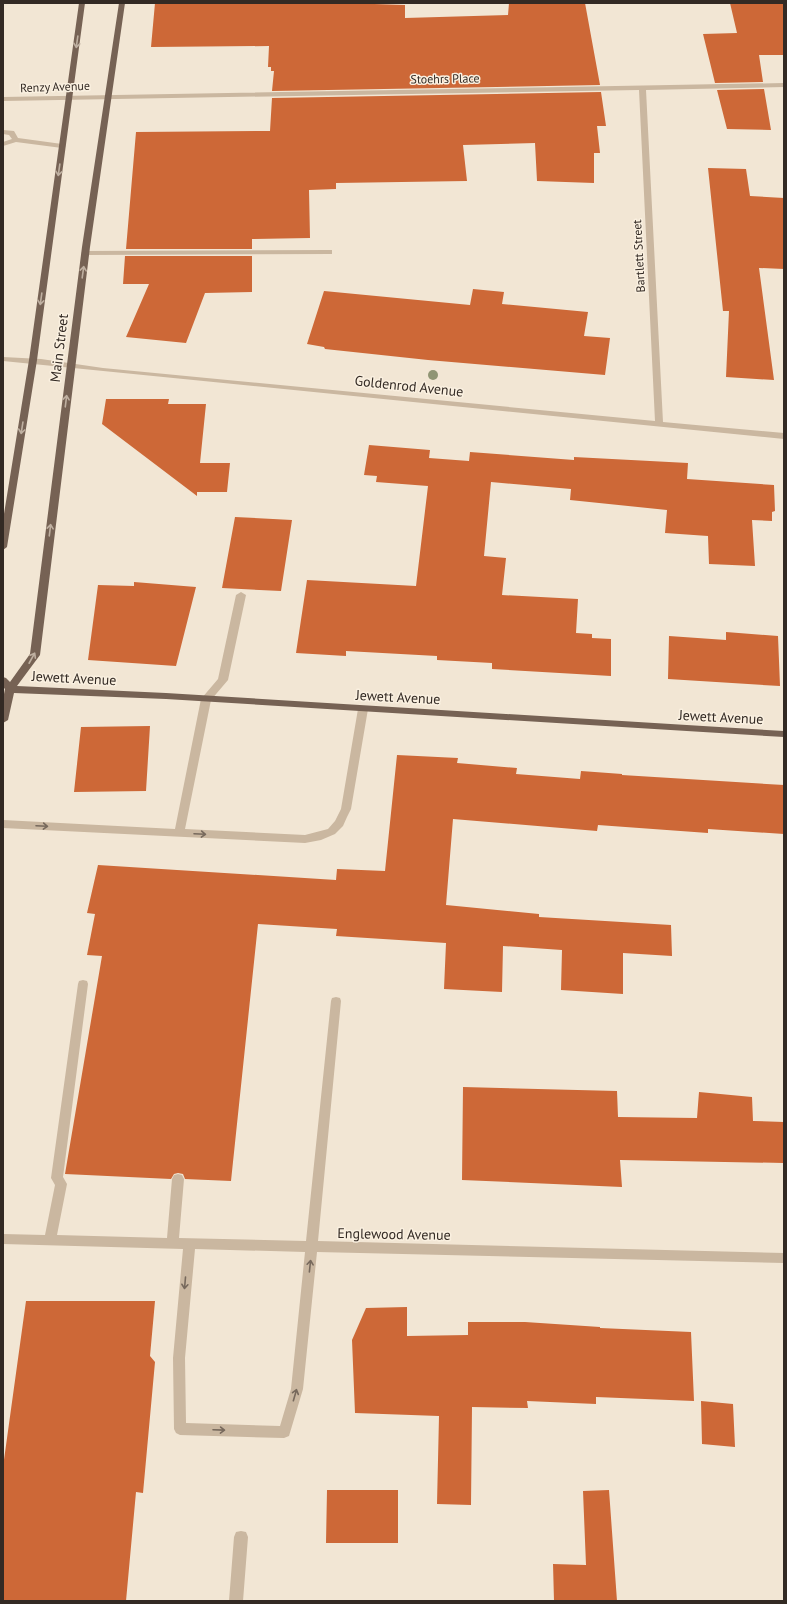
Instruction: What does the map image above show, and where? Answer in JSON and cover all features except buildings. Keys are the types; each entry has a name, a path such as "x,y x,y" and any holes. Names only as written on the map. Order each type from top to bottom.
{"main road":[{"name":"Main Street","path":"3,547 33,360 82,3"},
{"name":"Main Street","path":"3,720 10,689 35,655 85,253 107,96 122,3"},
{"path":"3,680 10,689"},
{"name":"Jewett Avenue","path":"10,689 206,699 784,734"}],"street":[{"name":"Stoehrs Place","path":"107,96 784,85"},
{"name":"Bartlett Street","path":"642,87 659,424"},
{"name":"Renzy Avenue","path":"3,99 107,96"},
{"path":"3,132 11,133 16,140"},
{"path":"3,144 16,140 62,146"},
{"path":"85,253 329,252"},
{"name":"Goldenrod Avenue","path":"3,359 33,360 70,366 784,436"},
{"path":"179,833 206,699 223,680 241,595"},
{"path":"3,824 305,839 328,835 340,824 346,809 363,709"},
{"path":"50,1240 61,1184 57,1178 84,984"},
{"path":"189,1244 179,1358 180,1429 284,1432 297,1389 336,1000"},
{"path":"172,1243 178,1179"},
{"name":"Englewood Avenue","path":"3,1239 784,1258"},
{"path":"236,1601 242,1537"}]}
